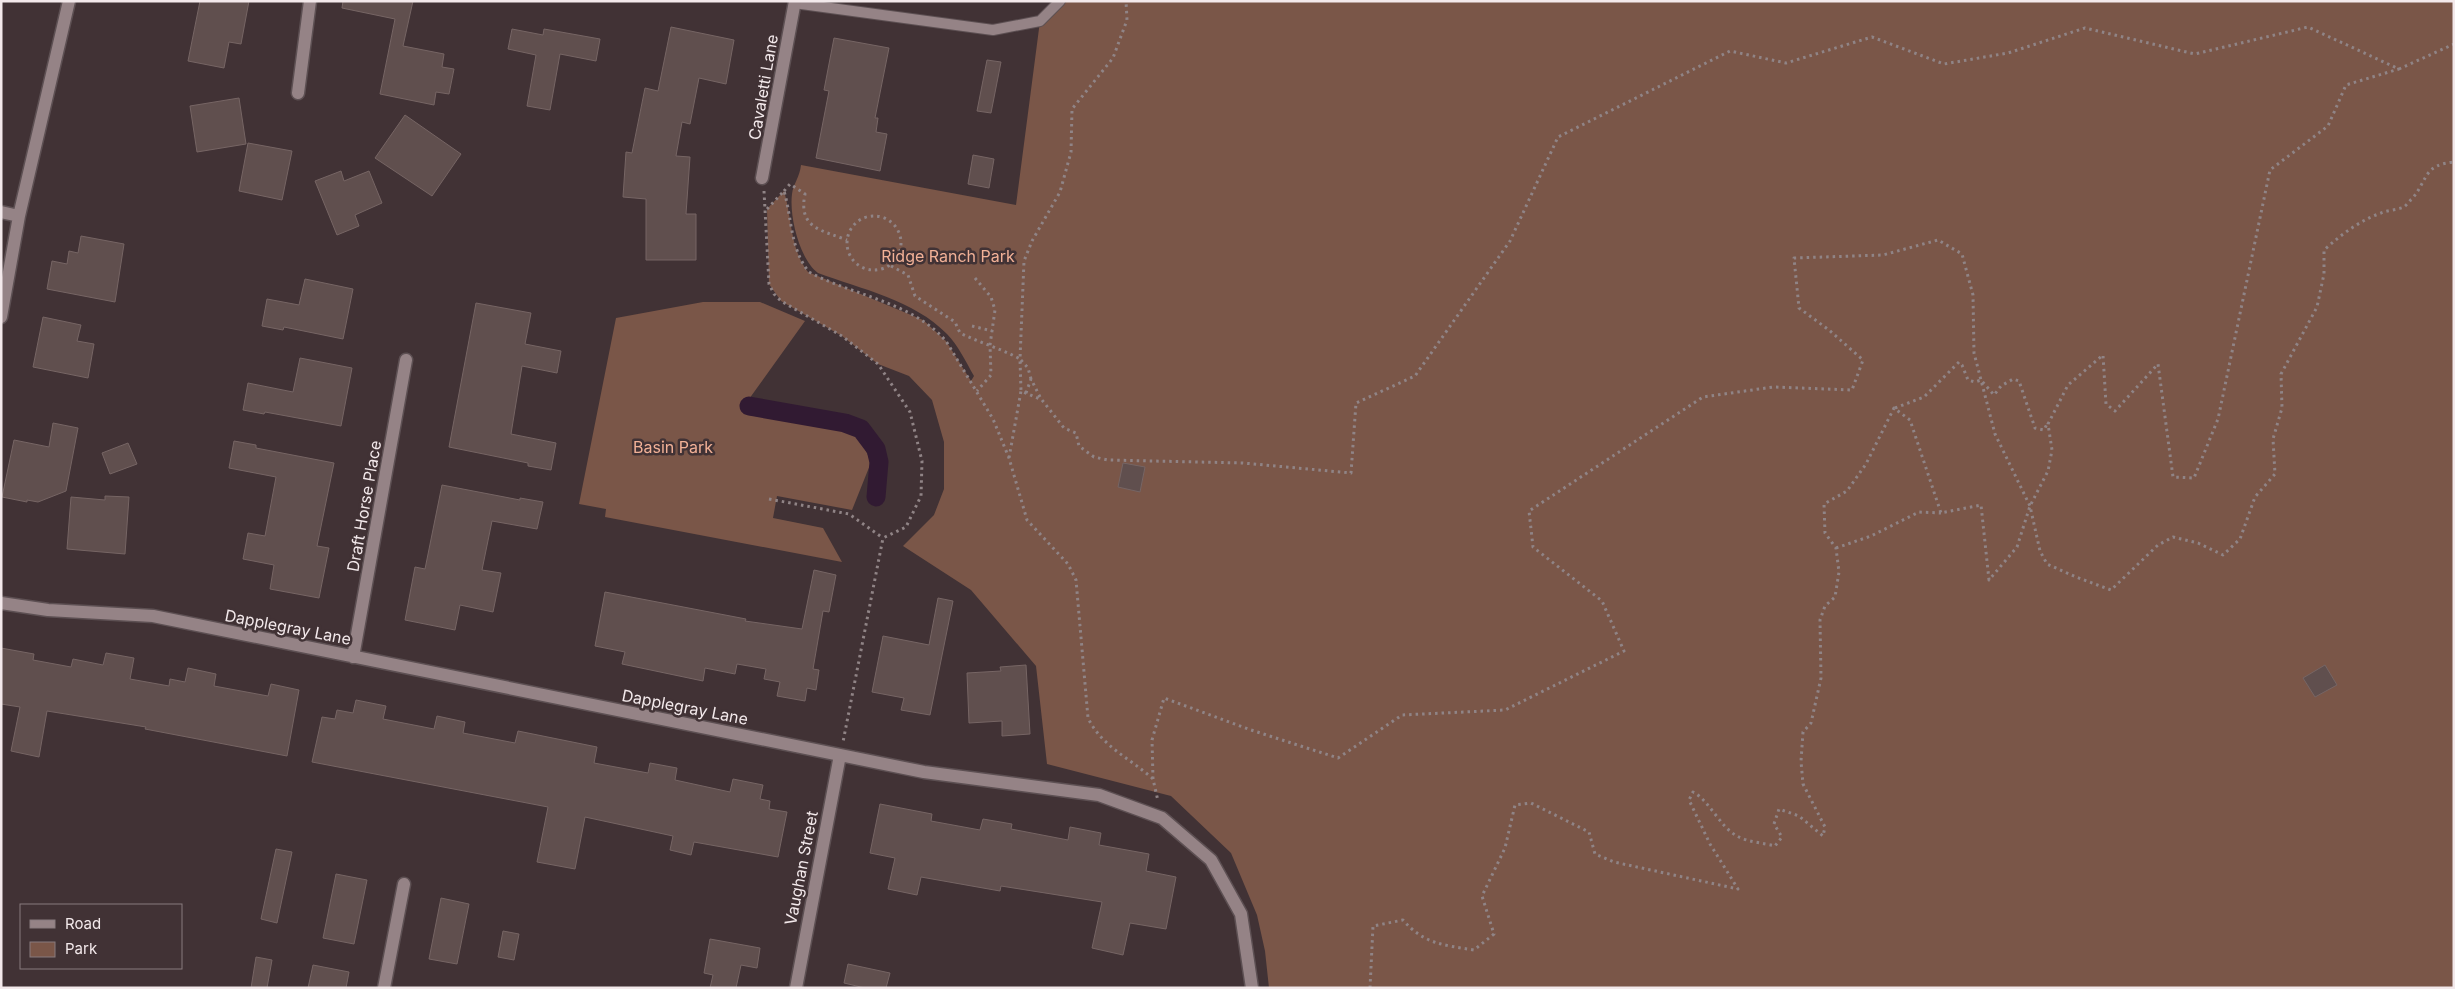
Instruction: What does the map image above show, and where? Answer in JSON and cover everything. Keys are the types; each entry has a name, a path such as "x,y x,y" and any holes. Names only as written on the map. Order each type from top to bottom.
{"street":[{"path":"1,317 19,216 69,1"},
{"path":"298,94 310,1"},
{"name":"Cavaletti Lane","path":"762,178 790,2"},
{"path":"1,212 19,216"},
{"name":"Draft Horse Place","path":"353,657 406,360"},
{"name":"Dapplegray Lane","path":"1,603 48,610 153,616 924,772 1099,795 1162,818 1211,860 1241,914 1252,988"},
{"name":"Vaughan Street","path":"796,988 840,755"},
{"path":"384,988 404,884"}],"lane":[{"path":"790,2 993,30 1040,21 1060,1"}],"path":[{"path":"1009,458 1021,391 1020,359 1024,262 1032,241 1060,192 1071,152 1072,108 1113,58 1127,20 1126,1"},
{"path":"891,266 908,275 915,296 955,322 960,333 1020,359 1028,368 1031,379 1042,400 1064,428 1076,433 1079,446 1094,457 1108,460 1243,463 1351,473 1356,404 1415,376 1510,241 1558,137 1730,51 1786,63 1872,37 1944,64 2008,52 2086,28 2195,54 2308,26 2399,69"},
{"path":"1981,380 1994,395 2001,386 2013,379 2019,381 2035,428 2044,430 2068,385 2103,355 2106,404 2115,411 2158,364 2174,477 2194,478 2218,419 2270,170 2328,126 2346,85 2399,69 2454,44"},
{"path":"1162,818 1153,778 1152,740 1164,698 1252,730 1338,758 1402,715 1505,710 1624,651 1602,601 1533,547 1529,511 1703,397 1773,387 1852,390 1862,360 1829,330 1800,308 1794,258 1883,255 1938,240 1962,254 1973,295 1974,353 1995,434 2030,506 2040,550 2047,564 2111,590 2158,545 2173,537 2198,543 2223,555 2240,539 2255,496 2274,474 2273,439 2282,408 2281,374 2317,307 2324,274 2324,250 2342,233 2361,222 2404,207 2423,186 2427,172 2437,163 2454,162"},
{"path":"762,178 767,209 769,284 774,294 842,336 878,364 910,412 922,461 921,496 906,527 883,538"},
{"path":"767,209 790,184 805,194 802,206 805,219 814,227 847,240"},
{"path":"784,191 788,205 788,218 801,263 808,272 923,320 946,341 993,419 1009,458 1027,520 1068,564 1076,580 1088,718 1105,744 1153,778"},
{"path":"878,216 889,220 898,229 902,242 899,255 891,266 878,271 859,266 850,257 847,240 851,228 860,220 878,216"},
{"path":"975,278 991,297 995,310 990,345 991,375 977,391"},
{"path":"972,326 992,331"},
{"path":"1370,988 1373,926 1403,920 1415,934 1434,943 1474,950 1494,934 1482,896 1505,848 1515,805 1530,803 1589,832 1595,854 1614,862 1738,889 1710,844 1689,800 1693,792 1698,794 1716,817 1737,837 1775,846 1782,838 1774,824 1779,809 1799,816 1823,836 1825,827 1803,784 1801,761 1802,732 1811,723 1821,678 1820,620 1826,606 1835,597 1839,572 1836,548 1825,533 1824,504 1847,491 1866,464 1894,408 1924,397 1959,362 1968,380 1975,382 1981,380"},
{"path":"1026,393 1031,379"},
{"path":"1021,391 1042,400"},
{"path":"1894,408 1910,420 1941,512"},
{"path":"1836,548 1871,536 1919,512 1941,512 1981,505 1989,580 2017,547 2030,506 2048,472 2052,450 2048,424"},
{"path":"769,499 849,514 883,538"},
{"path":"840,755 883,538"}],"green space":[{"name":"Ridge Ranch Park","path":"1052,1 2454,1 2454,988 1269,988 1265,951 1257,915 1231,853 1171,796 1047,764 1036,666 971,590 903,546 934,515 944,489 944,442 932,400 909,376 878,364 842,336 781,301 769,284 767,209 784,191 795,243 802,263 808,272 923,320 946,341 971,381 974,376 958,348 951,338 934,322 903,304 869,290 818,273 812,267 801,248 794,226 792,214 793,191 801,165 1016,205 1040,21"},
{"name":"Basin Park","path":"703,302 760,302 805,321 744,406 748,415 819,425 846,431 854,435 863,445 869,457 870,465 852,510 777,496 773,518 823,528 842,562 605,517 606,509 579,504 616,318"}],"building":[{"path":"200,1 249,1 241,44 229,42 224,68 188,61"},
{"path":"343,1 413,1 403,46 444,54 442,67 454,69 449,94 436,92 434,105 380,94 395,19 342,8"},
{"path":"671,27 734,40 726,84 699,78 690,124 682,122 676,156 690,157 686,214 696,214 696,260 646,260 646,199 623,197 626,152 632,153 645,88 658,91"},
{"path":"512,29 543,35 544,29 600,39 596,61 560,54 550,110 527,106 536,55 508,49"},
{"path":"834,38 889,48 875,118 878,118 876,132 887,134 880,171 816,158 829,91 824,90"},
{"path":"987,60 1001,62 991,113 977,111"},
{"path":"239,98 246,144 197,152 190,106"},
{"path":"405,115 461,154 432,196 375,158"},
{"path":"248,143 292,151 282,200 239,191"},
{"path":"973,155 994,159 989,188 968,184"},
{"path":"341,171 344,181 369,171 382,203 355,215 359,226 337,235 315,181"},
{"path":"81,236 124,244 115,302 47,289 52,261 67,264 69,251 78,253"},
{"path":"305,279 353,289 343,339 284,327 283,330 262,326 267,299 299,305"},
{"path":"476,303 531,313 525,344 561,351 557,373 522,366 511,434 556,443 551,470 528,466 528,463 449,447"},
{"path":"43,317 81,325 77,341 94,344 88,378 33,367"},
{"path":"300,358 352,368 341,426 265,412 264,414 243,410 248,383 293,392"},
{"path":"53,423 78,428 66,491 38,502 27,500 27,502 2,497 14,440 49,447"},
{"path":"234,441 256,445 256,448 334,463 317,546 329,548 319,598 270,589 274,565 243,559 248,533 265,536 276,477 229,468"},
{"path":"128,443 137,464 110,474 102,453"},
{"path":"1123,463 1145,467 1140,492 1118,487"},
{"path":"442,485 520,500 520,498 543,502 537,529 492,521 482,570 501,573 493,612 460,605 455,630 405,620 415,567 425,569"},
{"path":"105,496 129,497 125,554 67,549 71,497 105,500"},
{"path":"814,570 836,575 829,612 823,611 813,669 819,670 816,690 807,688 805,701 777,696 780,682 764,679 766,669 737,664 735,674 705,668 703,681 622,664 625,652 595,646 605,592 746,619 745,621 802,629"},
{"path":"938,598 953,601 930,715 901,710 904,698 872,692 883,636 929,645"},
{"path":"1,648 34,654 33,660 71,667 73,659 103,665 106,653 134,658 130,679 169,686 170,679 185,682 188,668 216,674 214,686 268,696 271,684 299,690 287,756 145,729 146,727 47,711 39,757 11,751 20,707 1,704"},
{"path":"1026,665 1030,734 1002,736 1002,721 969,723 967,673 1001,671 1000,667"},
{"path":"2325,665 2337,685 2315,697 2303,678"},
{"path":"356,700 386,706 383,719 434,729 437,716 465,722 463,733 515,743 518,731 597,747 594,763 648,773 650,763 677,768 675,780 730,792 733,779 763,785 760,799 770,801 769,809 787,812 778,857 694,842 691,855 670,850 673,836 585,817 575,869 537,862 548,807 312,762 322,717 335,719 337,710 353,713"},
{"path":"880,804 932,814 931,821 980,830 983,819 1012,824 1011,829 1068,840 1070,827 1101,833 1099,845 1149,854 1146,871 1176,877 1166,929 1130,923 1123,955 1092,948 1102,902 1001,886 1000,891 921,877 917,895 888,889 895,858 870,853"},
{"path":"276,849 292,852 277,923 261,919"},
{"path":"336,874 367,880 354,944 323,938"},
{"path":"441,898 469,904 457,964 429,959"},
{"path":"503,931 519,934 514,960 498,957"},
{"path":"710,939 760,948 757,968 741,965 736,988 710,988 713,975 704,973"},
{"path":"256,957 272,960 267,988 251,988"},
{"path":"848,964 890,973 886,988 865,988 844,983"},
{"path":"313,965 349,972 346,988 308,988"}],"waterway":[{"path":"749,406 845,423 861,429 876,449 879,462 876,497"}]}
